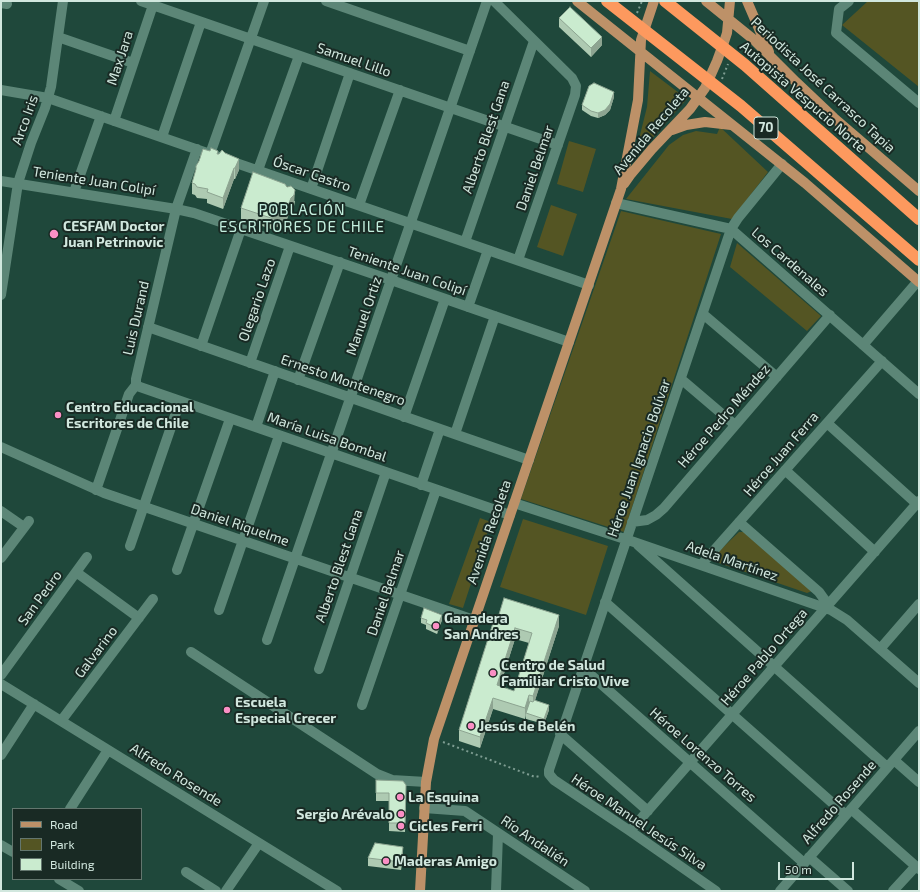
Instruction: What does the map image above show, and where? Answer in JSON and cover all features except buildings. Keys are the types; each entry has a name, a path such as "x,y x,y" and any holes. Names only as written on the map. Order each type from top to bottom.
{"highway":[{"name":"70","path":"607,1 741,106 919,260"},
{"name":"Autopista Vespucio Norte","path":"665,1 745,65 919,219"}],"main road":[{"path":"577,1 831,204 919,282"},
{"name":"Avenida Recoleta","path":"420,891 426,782 434,739 621,189 637,106 641,40 654,1"},
{"name":"Periodista José Carrasco Tapia","path":"706,1 728,18 772,57 834,118 919,191"},
{"name":"Avenida Recoleta","path":"621,189 638,165 690,109 705,88 727,33 730,1"},
{"path":"747,1 772,57"},
{"path":"668,131 695,123 714,122 731,124"}],"street":[{"name":"Arco Iris","path":"1,295 2,273 18,183 48,98 63,1"},
{"name":"Samuel Lillo","path":"141,1 558,145"},
{"path":"210,154 264,1"},
{"path":"326,1 470,51"},
{"name":"Manuel Ortiz","path":"267,640 487,1"},
{"path":"494,1 534,40"},
{"path":"849,1 839,9 836,33 919,103"},
{"name":"Max Jara","path":"114,120 152,5"},
{"path":"162,137 201,22"},
{"path":"58,38 133,63"},
{"name":"Daniel Belmar","path":"518,260 575,95 576,86 572,78 534,40"},
{"name":"Alberto Blest Gana","path":"464,242 534,40"},
{"path":"258,170 299,56"},
{"path":"311,188 350,73"},
{"name":"Óscar Castro","path":"1,90 48,98 589,285"},
{"path":"359,205 400,90"},
{"path":"74,192 101,116"},
{"name":"Luis Durand","path":"96,490 129,394 136,384 176,209 197,149"},
{"name":"Héroe Juan Ignacio Bolívar","path":"549,774 560,734 605,602 630,541 632,522 731,229 738,218 782,164"},
{"name":"Teniente Juan Colipí","path":"1,181 194,213 569,342"},
{"name":"Los Cardenales","path":"616,203 731,229 919,394"},
{"path":"201,346 241,229"},
{"name":"Olegario Lazo","path":"250,363 290,246"},
{"path":"468,307 488,250"},
{"path":"298,380 340,262"},
{"path":"863,345 919,282"},
{"path":"404,416 445,299"},
{"path":"703,314 777,377"},
{"path":"455,434 495,316"},
{"name":"Héroe Pedro Méndez","path":"632,522 647,520 664,508 830,316"},
{"name":"Ernesto Montenegro","path":"148,327 529,460"},
{"name":"Héroe Juan Ferra","path":"701,565 882,361"},
{"path":"256,428 275,371"},
{"path":"681,379 735,425"},
{"name":"María Luisa Bombal","path":"136,384 140,387 256,428 510,515"},
{"path":"130,546 180,401"},
{"path":"176,570 194,523 230,418"},
{"path":"827,423 918,502"},
{"path":"421,484 440,429"},
{"path":"219,610 279,436"},
{"name":"Daniel Riquelme","path":"1,447 96,490 474,620"},
{"path":"785,470 875,552"},
{"name":"Alberto Blest Gana","path":"319,669 386,472"},
{"name":"Daniel Belmar","path":"362,705 436,490"},
{"name":"Héroe Pablo Ortega","path":"630,831 918,502"},
{"name":"Adela Martínez","path":"514,503 826,608 847,620 919,683"},
{"path":"1,511 27,524 1,558"},
{"path":"739,522 818,592 824,599 826,608"},
{"path":"630,541 774,667 890,763 919,782"},
{"name":"San Pedro","path":"1,675 86,557"},
{"path":"76,572 139,618"},
{"name":"Galvarino","path":"61,721 153,599"},
{"path":"605,602 732,714 917,867 894,891"},
{"path":"880,648 919,604"},
{"path":"191,652 377,774 392,780 426,782"},
{"name":"Héroe Lorenzo Torres","path":"583,668 690,762 807,860 848,891"},
{"name":"Alfredo Rosende","path":"1,684 337,891"},
{"path":"1,755 34,704"},
{"name":"Alfredo Rosende","path":"780,891 919,731"},
{"path":"560,734 648,810"},
{"path":"71,808 108,750"},
{"name":"Héroe Manuel Jesús Silva","path":"549,774 554,780 716,891"},
{"name":"Río Andalién","path":"424,808 465,811 584,891"},
{"path":"496,891 498,834"},
{"path":"226,891 259,842"},
{"path":"1,845 12,851"},
{"path":"186,872 216,891"},
{"path":"61,880 79,891"}],"path":[{"path":"721,82 729,62"},
{"path":"434,739 535,777 549,774"}],"green space":[{"path":"868,1 919,1 919,87 842,25"},
{"path":"650,71 687,99 634,159 647,107"},
{"path":"720,127 768,172 732,219 626,199 669,145 683,135 696,131 717,134"},
{"path":"569,141 596,149 583,192 557,184"},
{"path":"551,205 577,214 563,256 537,247"},
{"path":"621,211 721,234 624,532 521,499"},
{"path":"737,243 821,316 807,331 730,267"},
{"path":"480,518 491,522 463,608 449,604"},
{"path":"523,519 608,546 586,615 500,587"},
{"path":"739,532 745,532 812,591 807,593 710,560"}],"place":[{"name":"CESFAM Doctor Juan Petrinovic","path":"54,234"},
{"name":"Centro Educacional Escritores de Chile","path":"58,415"},
{"name":"Ganadera San Andres","path":"436,626"},
{"name":"Centro de Salud Familiar Cristo Vive","path":"493,673"},
{"name":"Escuela Especial Crecer","path":"227,710"},
{"name":"Jesús de Belén","path":"471,726"},
{"name":"La Esquina","path":"400,797"},
{"name":"Sergio Arévalo","path":"401,814"},
{"name":"Cicles Ferri","path":"401,826"},
{"name":"Maderas Amigo","path":"386,861"}],"district":[{"name":"POBLACIÓN ESCRITORES DE CHILE","path":"302,218"}]}
